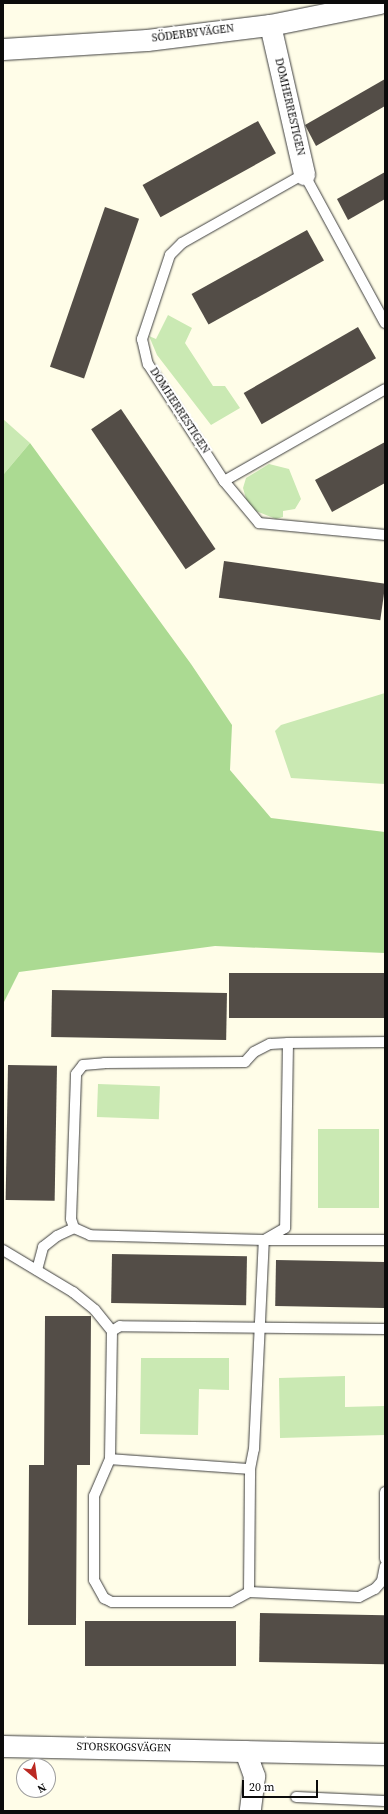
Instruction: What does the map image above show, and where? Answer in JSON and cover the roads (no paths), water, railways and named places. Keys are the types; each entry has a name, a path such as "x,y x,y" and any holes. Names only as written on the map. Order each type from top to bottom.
{"street":[{"name":"SÖDERBYVÄGEN","path":"3,49 147,40 270,25 380,3"},
{"name":"DOMHERRESTIGEN","path":"270,25 304,174"},
{"name":"STORSKOGSVÄGEN","path":"3,1746 385,1754"},
{"path":"245,1751 254,1776 250,1811"}],"lane":[{"path":"304,174 385,323"},
{"name":"DOMHERRESTIGEN","path":"304,174 182,243 170,254 142,339 148,364 224,481 259,523 385,535"},
{"path":"224,481 385,389"},
{"path":"385,1042 270,1044 254,1052 245,1062 104,1063 83,1065 76,1074 71,1219 74,1228 90,1235 264,1240 385,1240"},
{"path":"264,1240 285,1228 288,1043"},
{"path":"37,1270 43,1246 57,1236 74,1228"},
{"path":"249,1592 250,1469 254,1449 264,1240"},
{"path":"3,1250 73,1292 95,1310 112,1331 110,1459 94,1496 94,1580 104,1598 112,1602 231,1602 249,1592 359,1597 375,1589 382,1581 385,1566"},
{"path":"112,1331 120,1326 385,1329"},
{"path":"110,1459 250,1469"},
{"path":"385,1492 385,1559"},
{"path":"296,1797 385,1801"}]}
